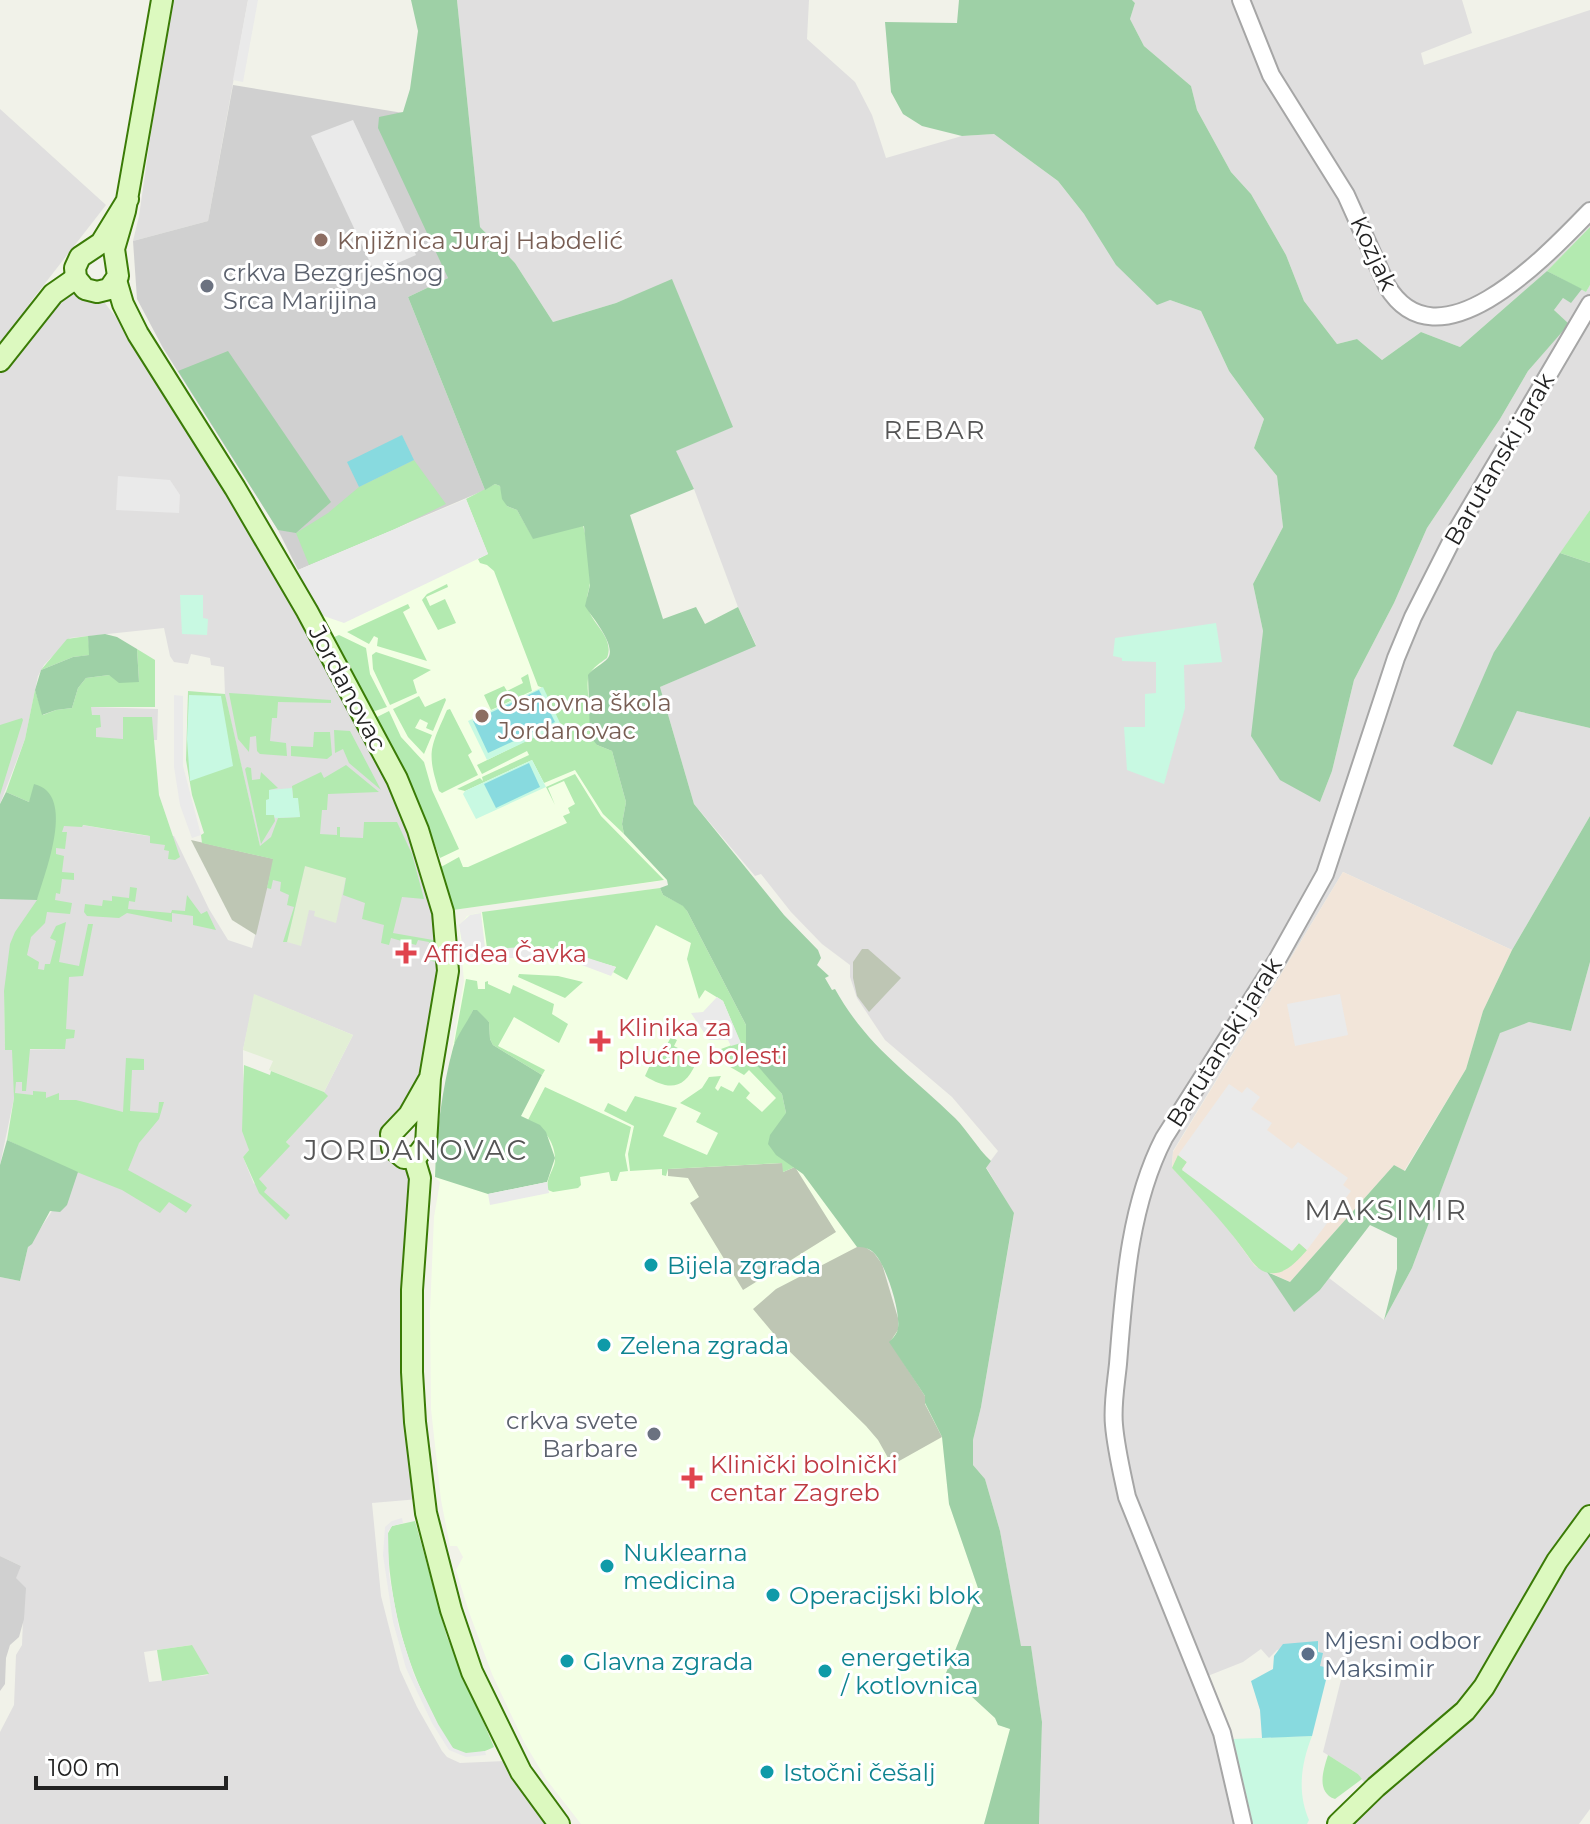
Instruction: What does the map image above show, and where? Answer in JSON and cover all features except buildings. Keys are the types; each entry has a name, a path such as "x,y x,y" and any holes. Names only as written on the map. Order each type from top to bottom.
{"main road":[{"path":"128,199 108,233 76,262 76,278 85,289 97,292 109,289 116,270 115,243 128,199 162,0"},
{"path":"92,250 106,252 116,270"},
{"name":"Jordanovac","path":"116,270 123,304 138,334 235,488 307,611 397,779 418,830 443,912 447,946 446,983 430,1078 425,1134"},
{"path":"0,361 53,294 76,278"},
{"name":"Jordanovac","path":"97,292 109,300 138,334"},
{"path":"399,1124 416,1124 425,1134 424,1149 414,1158 404,1158 392,1148 391,1134 399,1124 409,1115 430,1078"},
{"path":"414,1158 420,1178 412,1290 412,1372 426,1513 451,1610 472,1672 521,1772 559,1824"},
{"path":"1338,1824 1465,1711 1484,1687 1557,1561 1590,1516"},
{"path":"1322,1824 1351,1801 1376,1787"}],"street":[{"name":"Kozjak","path":"1241,0 1271,75 1346,195 1387,286 1395,299 1411,312 1445,317 1477,304 1537,265 1590,211"},
{"name":"Barutanski jarak","path":"1243,1824 1222,1733 1132,1510 1119,1461 1113,1422 1121,1319 1138,1207 1164,1138 1277,960 1325,874 1396,658 1436,568 1590,304"}],"shaded area":[{"path":"170,0 248,0 208,221 133,241 139,216"},
{"path":"248,0 258,0 243,82 233,80"},
{"path":"457,0 809,0 807,39 855,82 872,115 886,158 962,136 994,134 1058,181 1084,214 1170,300 1201,311 1229,371 1264,419 1254,448 1277,476 1283,527 1253,584 1263,631 1259,683 1320,802 1332,771 1354,680 1394,603 1427,528 1500,419 1528,371 1568,324 1554,310 1563,298 1571,302 1582,289 1586,292 1590,285 1590,510 1494,652 1517,711 1590,728 1590,816 1512,950 1343,872 1173,1151 1172,1168 1219,1216 1255,1266 1267,1272 1294,1311 1320,1290 1329,1278 1384,1320 1412,1268 1500,1032 1529,1022 1571,1031 1590,962 1590,1809 1579,1824 1342,1824 1374,1796 1358,1774 1323,1752 1343,1672 1320,1667 1318,1641 1277,1650 1269,1658 1261,1649 1243,1662 1195,1681 1213,1725 1238,1824 1039,1824 1042,1722 1031,1647 1021,1647 1000,1531 985,1479 973,1465 973,1440 1014,1214 986,1167 998,1151 952,1097 885,1040 857,998 850,977 850,965 822,944 761,874 755,876 694,804 660,687 756,645 738,607 694,489 675,451 732,427 672,280 616,303 553,322 515,263 480,227"},
{"path":"1132,0 1462,0 1472,33 1421,53 1424,65 1590,10 1590,227 1547,271 1460,347 1421,332 1382,360 1357,339 1337,344 1304,301 1286,255 1251,194 1231,172 1197,110 1191,86 1144,46 1130,19 1135,3"},
{"path":"233,85 403,113 448,278 408,297 485,490 298,570 278,530 163,348 137,299 133,241 208,221"},
{"path":"0,109 106,205 32,300 0,351"},
{"path":"353,120 416,255 375,273 311,136"},
{"path":"68,293 94,297 104,302 126,330 232,500 282,587 385,779 414,846 435,916 441,955 425,1079 395,1120 404,1165 412,1176 419,1499 372,1503 381,1596 400,1670 442,1751 460,1763 505,1761 552,1824 0,1824 0,1732 14,1705 16,1655 22,1645 23,1619 15,1578 21,1566 0,1556 0,1277 20,1281 28,1247 78,1172 54,1163 59,1100 45,1098 14,1098 0,1165 0,899 37,899 58,821 148,836 174,836 209,909 228,940 252,948 273,859 262,856 225,695 224,667 211,665 210,658 191,654 188,664 174,662 164,628 70,638 44,665 38,676 25,739 0,804 0,369 52,303","holes":["4,991 66,1029 64,1049 5,1050","255,995 353,1035 324,1092 327,1096 254,1184 243,1157 249,1150 243,1050","191,1645 208,1675 149,1682 144,1652"]},
{"path":"402,435 414,460 359,487 347,462"},
{"path":"118,476 170,480 180,495 179,513 116,510"},
{"path":"466,499 488,554 344,623 318,614 304,589 298,570"},
{"name":"Osnovna škola Jordanovac","path":"583,525 624,834 667,880 453,910 440,858 415,794 318,614 533,539"},
{"path":"180,595 203,595 203,618 208,619 207,635 182,634"},
{"path":"1216,623 1222,662 1184,665 1185,708 1164,784 1127,770 1124,727 1145,727 1145,694 1156,693 1156,662 1122,661 1122,658 1113,656 1115,638"},
{"path":"543,687 561,725 487,760 468,721"},
{"path":"539,690 555,722 488,753 473,721"},
{"path":"174,695 183,696 183,766 201,835 192,838 180,805 174,767"},
{"path":"189,695 221,696 233,766 190,781 187,739"},
{"path":"91,707 158,709 157,740 64,742"},
{"path":"532,760 546,787 476,819 463,794 465,791"},
{"path":"529,763 540,787 496,808 484,784"},
{"path":"292,788 293,798 298,798 300,817 275,818 274,815 266,815 269,790"},
{"path":"191,840 274,859 256,935 232,920"},
{"path":"305,866 346,877 336,923 314,916 315,911 309,910 301,946 287,942"},
{"path":"1343,872 1512,950 1483,1011 1466,1069 1404,1171 1394,1165 1290,1282 1255,1266 1219,1216 1172,1168 1173,1152"},
{"name":"Klinički bolnički centar Zagreb","path":"660,888 687,911 782,1094 786,1172 795,1167 803,1174 857,1247 865,1247 942,1437 949,1504 979,1591 946,1673 995,1718 998,1725 1011,1729 984,1824 581,1824 546,1779 524,1742 492,1674 469,1612 456,1570 463,1557 457,1546 450,1546 441,1500 431,1409 430,1312 434,1217 440,1182 434,1176 440,1117 464,981 459,927 467,916 473,914"},
{"path":"481,913 486,956 465,961 459,925 470,915"},
{"path":"524,947 563,950 616,967 611,976 551,958 494,958 494,949"},
{"path":"862,949 868,949 901,978 869,1012 857,996 853,978 853,962"},
{"path":"254,994 353,1035 324,1092 269,1070 273,1061 243,1050"},
{"path":"1340,994 1348,1035 1295,1046 1287,1004"},
{"path":"717,997 723,1001 741,1043 731,1046 728,1040 709,1040 691,1013 703,1012"},
{"path":"1229,1084 1242,1093 1247,1087 1260,1097 1251,1109 1272,1123 1267,1130 1292,1149 1298,1142 1348,1178 1343,1185 1351,1191 1307,1250 1299,1243 1292,1251 1182,1170 1187,1162 1178,1155"},
{"path":"783,1163 783,1172 795,1167 836,1232 743,1290 690,1203 699,1197 688,1178 668,1176 668,1169"},
{"path":"547,1182 549,1193 490,1205 488,1194"},
{"path":"857,1247 865,1247 874,1253 882,1264 898,1318 898,1330 890,1342 925,1396 925,1404 942,1437 892,1465 866,1426 783,1345 753,1309 776,1289"},
{"path":"402,1518 403,1523 392,1526 388,1531 389,1575 399,1628 414,1675 453,1748 466,1753 485,1751 486,1755 466,1757 449,1750 432,1723 406,1668 393,1622 383,1555 385,1527"},
{"path":"0,1556 21,1566 16,1578 26,1588 24,1619 19,1637 10,1645 5,1684 0,1691"},
{"path":"1318,1641 1318,1652 1323,1653 1320,1666 1329,1668 1312,1736 1262,1738 1260,1710 1251,1681 1273,1669 1274,1656 1283,1644"},
{"path":"1312,1736 1302,1778 1303,1799 1309,1820 1307,1824 1253,1824 1233,1739"}],"green space":[{"path":"411,0 457,0 480,227 515,263 553,322 616,303 672,279 733,427 676,451 694,489 630,515 663,619 696,607 705,624 738,607 756,646 660,687 694,804 784,915 818,950 821,958 817,965 829,976 825,978 832,990 835,989 861,1028 955,1118 991,1161 986,1168 1014,1213 973,1440 973,1465 985,1479 1000,1531 1021,1646 1031,1646 1042,1722 1039,1824 984,1824 1010,1729 998,1725 995,1718 946,1673 979,1591 949,1504 942,1437 925,1403 925,1396 889,1342 897,1332 898,1315 888,1279 874,1253 857,1247 803,1174 776,1155 768,1144 770,1135 786,1113 782,1094 749,1056 746,1025 687,911 663,895 660,888 668,885 667,880 624,834 622,824 626,802 612,751 597,745 590,736 588,675 608,658 610,652 606,638 585,606 590,585 584,526 533,539 517,510 507,506 502,499 500,486 495,484 485,490 408,297 448,278 378,128 379,117 403,112 410,89 418,31"},
{"path":"959,0 1132,0 1135,3 1130,19 1144,46 1191,86 1197,110 1231,172 1251,194 1286,255 1304,301 1337,344 1357,339 1382,360 1421,332 1460,347 1547,271 1582,289 1571,303 1563,298 1554,310 1569,324 1528,371 1500,419 1427,528 1394,603 1354,680 1332,771 1320,802 1280,780 1251,736 1263,631 1253,584 1283,527 1277,476 1254,448 1264,419 1229,371 1201,311 1170,300 1157,305 1116,265 1084,214 1058,181 994,134 962,136 922,126 903,114 891,92 885,22 957,23"},
{"path":"1590,227 1590,285 1586,292 1547,271"},
{"path":"228,351 331,502 296,533 278,530 178,371"},
{"path":"414,460 446,504 309,565 296,533 328,513 359,487"},
{"path":"495,484 500,486 507,506 517,510 533,538 583,525 590,568 587,604 606,638 609,651 607,658 589,675 589,699 597,745 612,751 626,802 622,824 624,834 603,814 575,770 544,783 532,760 465,791 457,789 480,778 483,781 482,777 529,755 527,751 482,774 477,765 534,737 543,688 538,686 494,571 478,559 488,554 466,499"},
{"path":"1590,510 1590,563 1560,553"},
{"path":"1560,553 1590,563 1590,728 1517,711 1492,765 1453,746 1494,652"},
{"path":"447,584 448,587 426,597 430,606 445,599 456,623 438,630 422,600 427,594"},
{"path":"408,604 410,608 403,612 427,661 377,646 378,638 374,636 369,644 347,632"},
{"path":"105,634 137,649 139,682 119,683 109,675 86,678 78,688 72,708 42,715 35,690 41,670 73,657 89,655 88,636"},
{"path":"339,635 366,648 370,674 387,707 372,712 332,638"},
{"path":"88,636 90,655 73,657 41,670 67,639"},
{"path":"137,649 155,660 155,707 91,707 92,715 100,715 101,727 96,728 96,737 123,739 123,717 152,717 159,795 180,857 168,859 169,851 164,850 165,845 150,843 150,836 83,825 64,826 62,832 67,832 65,849 56,848 56,854 64,856 62,872 74,873 74,880 62,879 60,894 56,893 55,900 72,903 70,914 47,912 45,923 31,937 27,955 39,962 38,969 44,970 45,964 50,964 56,941 50,938 56,926 66,922 59,962 79,966 88,924 93,924 83,976 69,977 66,1029 75,1030 74,1038 66,1039 65,1049 30,1049 26,1091 22,1091 22,1082 16,1082 15,1093 33,1095 33,1091 46,1092 46,1098 59,1093 59,1100 76,1100 123,1112 126,1058 144,1059 144,1070 132,1070 130,1111 158,1113 159,1102 164,1102 159,1119 139,1143 128,1170 192,1205 186,1213 169,1202 160,1213 122,1190 7,1140 14,1098 12,1050 5,1050 4,991 10,944 37,900 31,799 29,802 6,792 25,739 35,690 43,715 72,708 78,688 86,678 109,675 139,682"},
{"path":"376,652 431,670 413,680 417,693 390,705 373,669 372,655"},
{"path":"528,674 532,691 491,710 484,695 504,686 507,691 523,683 521,678"},
{"path":"188,691 225,694 260,846 271,837 278,818 300,817 292,786 321,772 324,778 346,765 379,792 328,794 327,810 322,810 320,834 337,835 337,827 340,827 340,837 363,838 364,822 397,822 412,854 424,899 402,897 393,933 433,940 435,962 426,959 429,942 418,940 416,945 391,938 389,945 381,943 384,925 362,919 365,903 343,895 346,878 305,866 287,942 283,942 294,907 287,905 289,895 280,891 281,882 273,880 271,889 267,888 273,859 202,843 201,835 204,833 192,795 186,760"},
{"path":"229,693 331,700 331,703 278,702 277,718 272,718 270,741 286,743 287,756 260,754 256,736 250,737 249,752 238,739"},
{"path":"419,696 425,707 446,700 433,731 426,728 428,723 420,719 415,728 432,735 424,754 408,737 393,709"},
{"path":"450,709 472,752 468,755 478,775 442,793 435,778 432,749"},
{"path":"389,711 401,737 424,762 432,790 459,849 440,858 415,794 375,718"},
{"path":"23,720 0,795 0,725"},
{"path":"334,730 350,731 381,790 349,763 343,749 335,753"},
{"path":"314,732 330,732 332,755 327,759 291,756 291,746 313,747"},
{"path":"251,768 252,780 260,779 261,772 278,788 269,790 275,821 261,844 245,769"},
{"path":"575,774 601,816 664,880 453,910 441,867 459,857 463,867 468,867 567,823 563,816 570,813 568,808 575,804 564,781 548,788 555,805 546,787"},
{"path":"34,784 47,791 54,802 55,835 46,871 37,900 0,899 0,804 6,792 29,802"},
{"path":"1590,816 1590,962 1571,1031 1529,1022 1500,1033 1412,1268 1384,1320 1397,1269 1397,1238 1370,1225 1320,1290 1294,1312 1267,1272 1290,1282 1394,1165 1405,1171 1466,1069 1483,1011 1512,950"},
{"path":"130,887 137,888 135,902 129,901 128,909 171,913 172,910 185,911 187,895 201,914 207,911 216,930 193,925 193,916 172,913 172,922 127,913 119,918 87,916 84,912 85,904 102,906 103,900 112,901 112,896 129,898"},
{"path":"660,888 663,895 684,906 687,911 746,1025 746,1049 782,1094 786,1113 787,1160 795,1167 783,1172 782,1163 668,1169 666,1176 662,1175 662,1169 630,1171 628,1154 634,1126 604,1111 608,1103 626,1112 635,1096 677,1108 663,1136 707,1155 718,1133 696,1122 701,1113 680,1103 702,1088 709,1077 721,1076 715,1088 718,1091 721,1086 733,1092 739,1082 750,1093 746,1098 762,1112 776,1098 749,1070 744,1075 725,1064 719,1055 721,1049 740,1042 723,1001 705,990 699,999 687,959 691,943 656,925 627,980 613,972 616,967 551,948 495,949 494,955 488,955 482,912"},
{"path":"519,974 558,976 583,982 565,998 518,977"},
{"path":"466,979 477,981 478,989 485,989 485,982 488,981 488,984 510,994 513,985 554,1004 552,1014 568,1024 559,1043 514,1017 498,1046 545,1070 542,1075 493,1045 489,1022 473,1010 454,1044"},
{"path":"473,1010 489,1022 493,1045 542,1075 521,1116 540,1125 546,1132 555,1158 547,1182 488,1194 435,1177 440,1112 449,1064 454,1044"},
{"path":"671,1037 677,1040 674,1046 680,1049 679,1054 696,1063 686,1079 675,1085 661,1084 645,1076 657,1050 663,1052"},
{"path":"244,1065 270,1075 271,1071 328,1096 286,1142 290,1146 259,1179 267,1188 264,1192 290,1215 286,1220 259,1193 243,1157 249,1150 242,1131"},
{"path":"545,1087 631,1127 625,1155 628,1171 620,1172 617,1181 611,1181 609,1172 580,1177 581,1185 578,1188 548,1190 555,1161 554,1151 546,1134 528,1120"},
{"path":"7,1140 78,1172 67,1205 60,1212 50,1211 28,1247 20,1281 0,1277 0,1165"},
{"path":"1178,1155 1187,1162 1182,1169 1293,1250 1299,1243 1307,1250 1294,1264 1278,1273 1258,1268 1172,1168"},
{"path":"415,1521 447,1637 494,1747 482,1752 459,1752 447,1741 406,1651 391,1584 387,1535 392,1526"},
{"path":"192,1645 209,1674 162,1681 157,1650"},
{"path":"1328,1755 1362,1779 1335,1799 1323,1786"}],"place":[{"name":"Knjižnica Juraj Habdelić","path":"321,240"},
{"name":"crkva Bezgrješnog Srca Marijina","path":"207,286"},
{"name":"Osnovna škola Jordanovac","path":"482,716"},
{"name":"Affidea Čavka","path":"406,953"},
{"name":"Klinika za plućne bolesti","path":"600,1041"},
{"name":"Bijela zgrada","path":"651,1265"},
{"name":"Zelena zgrada","path":"604,1345"},
{"name":"crkva svete Barbare","path":"654,1434"},
{"name":"Klinički bolnički centar Zagreb","path":"692,1478"},
{"name":"Nuklearna medicina","path":"607,1566"},
{"name":"Operacijski blok","path":"773,1595"},
{"name":"Mjesni odbor Maksimir","path":"1308,1654"},
{"name":"Glavna zgrada","path":"567,1661"},
{"name":"energetika / kotlovnica","path":"825,1671"},
{"name":"Istočni češalj","path":"767,1772"}],"district":[{"name":"REBAR","path":"935,430"},
{"name":"JORDANOVAC","path":"416,1150"},
{"name":"MAKSIMIR","path":"1386,1210"}]}
